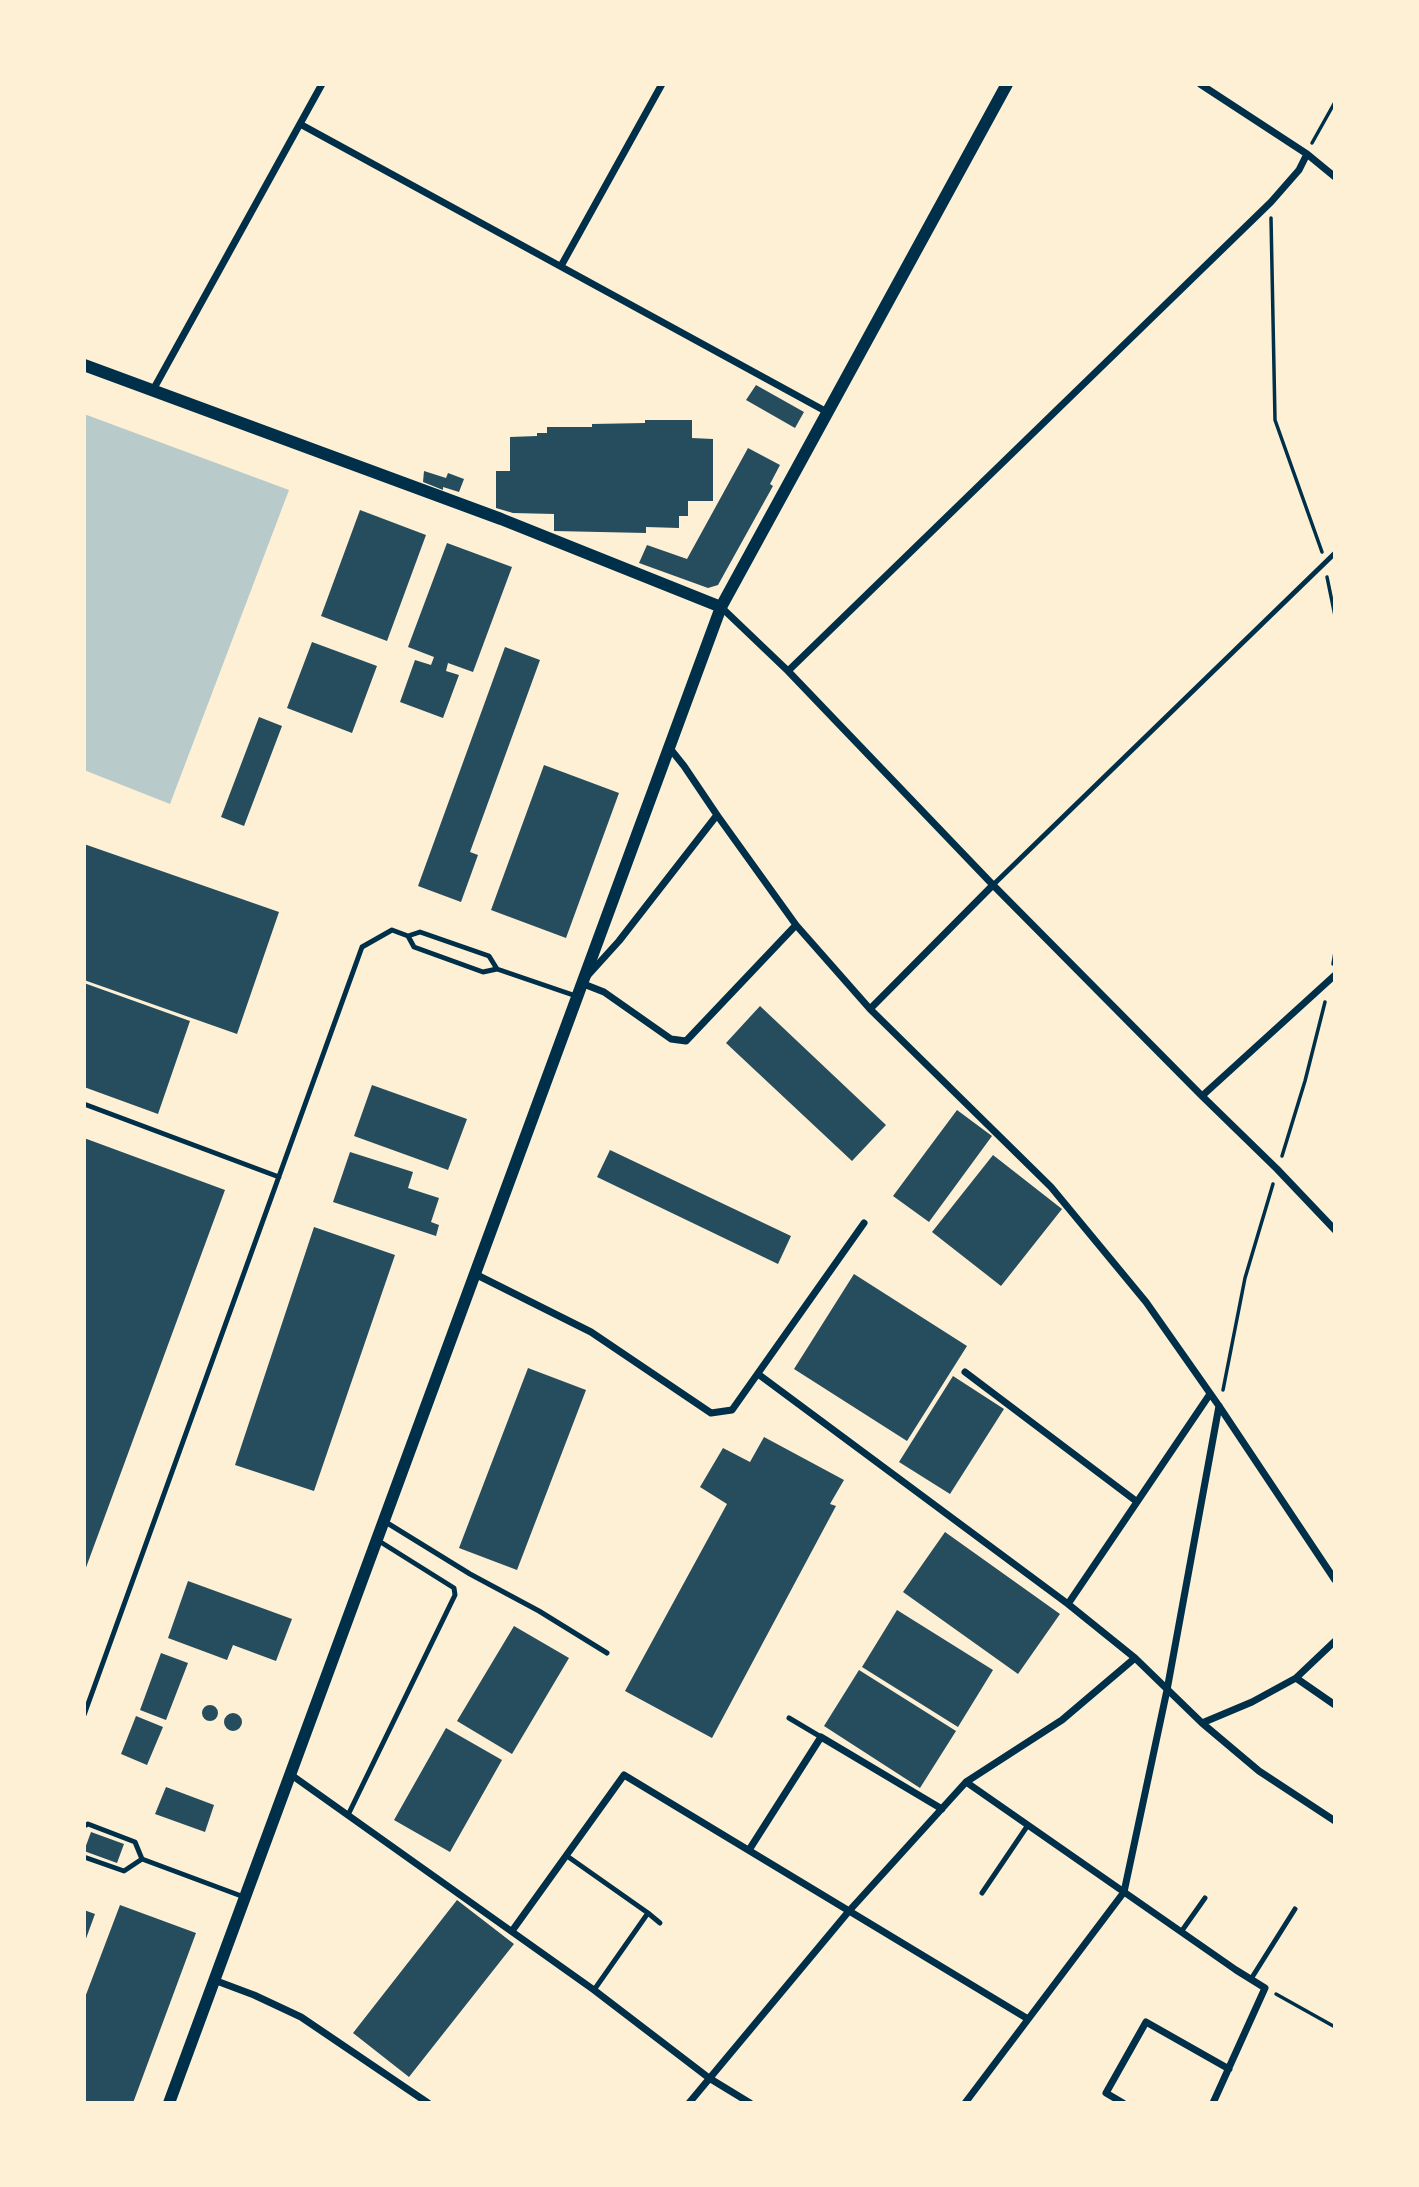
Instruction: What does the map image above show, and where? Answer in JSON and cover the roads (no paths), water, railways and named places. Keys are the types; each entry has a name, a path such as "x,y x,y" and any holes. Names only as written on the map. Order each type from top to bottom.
{"street":[{"path":"153,390 322,84"},
{"path":"561,266 662,84"},
{"path":"169,2103 721,607 1007,84"},
{"path":"1200,84 1307,153 1335,177"},
{"path":"300,124 827,412"},
{"path":"788,671 1272,202 1299,170 1307,153"},
{"path":"84,365 501,519 721,607 788,671 993,885 1278,1169 1335,1230"},
{"path":"668,746 796,925 870,1009 1051,1187 1146,1302 1335,1580"},
{"path":"581,984 619,941 717,815"},
{"path":"870,1009 993,885"},
{"path":"581,984 604,992 671,1039 686,1041 796,925"},
{"path":"1202,1096 1335,975"},
{"path":"474,1273 591,1332 711,1413 733,1410 864,1223"},
{"path":"965,1372 1136,1501"},
{"path":"758,1374 1068,1604 1135,1658 1202,1723 1259,1771 1335,1821"},
{"path":"1068,1604 1210,1394"},
{"path":"978,2103 967,2100 1124,1892 1167,1690 1219,1406"},
{"path":"1202,1723 1252,1702 1296,1678 1335,1641"},
{"path":"689,2103 849,1911 966,1783 1062,1720 1135,1658"},
{"path":"1296,1678 1335,1705"},
{"path":"749,1850 821,1737 942,1809"},
{"path":"289,1774 594,1990 709,2078 750,2103"},
{"path":"512,1931 624,1775 1028,2019"},
{"path":"966,1783 1265,1987 1213,2103"},
{"path":"214,1980 301,2017 428,2103"},
{"path":"1123,2103 1106,2093 1146,2022 1229,2069"}],"lane":[{"path":"993,885 1335,552"},
{"path":"84,1715 362,947 392,930 408,936 420,932 489,956 497,969"},
{"path":"408,936 414,947 437,956 483,972 497,969 576,996"},
{"path":"84,1104 279,1177"},
{"path":"384,1520 470,1574 539,1611 607,1653"},
{"path":"348,1815 455,1595 454,1588 376,1540"},
{"path":"789,1718 821,1737"},
{"path":"84,1826 88,1824 135,1842 142,1859 244,1897"},
{"path":"982,1893 1028,1825"},
{"path":"567,1856 660,1923"},
{"path":"84,1857 124,1871 142,1859"},
{"path":"1181,1932 1205,1898"},
{"path":"1251,1979 1295,1909"},
{"path":"594,1990 648,1913"}]}
